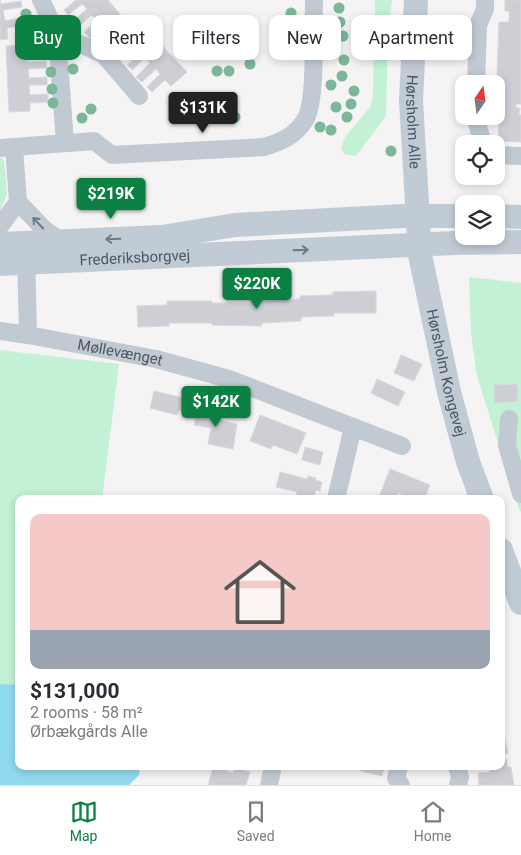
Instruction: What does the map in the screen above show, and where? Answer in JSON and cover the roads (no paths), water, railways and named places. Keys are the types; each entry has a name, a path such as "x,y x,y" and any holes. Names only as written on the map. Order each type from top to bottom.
{"main road":[{"name":"Hørsholm Alle","path":"416,0 411,100 419,245"},
{"name":"Frederiksborgvej","path":"0,264 61,241 162,237 235,225 417,215 455,216"},
{"path":"164,256 184,246 221,241 385,230 417,215"},
{"path":"505,216 521,217"},
{"path":"505,227 521,227"},
{"path":"419,245 455,228"},
{"name":"Frederiksborgvej","path":"0,244 26,253 164,256 521,242"},
{"name":"Hørsholm Kongevej","path":"419,245 448,392 468,462 480,495"},
{"path":"505,561 521,604"}],"street":[{"path":"41,0 48,15"},
{"path":"61,241 45,230 18,202 7,148 94,141 112,155 264,147 283,141 297,130 306,119 312,97 314,0"},
{"path":"476,75 478,25 485,9 485,0"},
{"path":"81,44 103,54 139,96"},
{"path":"59,60 65,143"},
{"path":"505,155 521,156"},
{"path":"0,226 18,202"},
{"path":"26,253 28,334"},
{"name":"Møllevænget","path":"0,331 28,334 156,359 229,379 402,446"},
{"path":"509,419 507,445 521,494"},
{"path":"337,495 353,427"},
{"path":"269,785 272,770"},
{"path":"397,770 396,778 401,785"},
{"path":"458,770 460,777 458,785"}],"water":[{"path":"0,684 15,685 15,770 140,770 139,775 129,785 0,785"}]}
